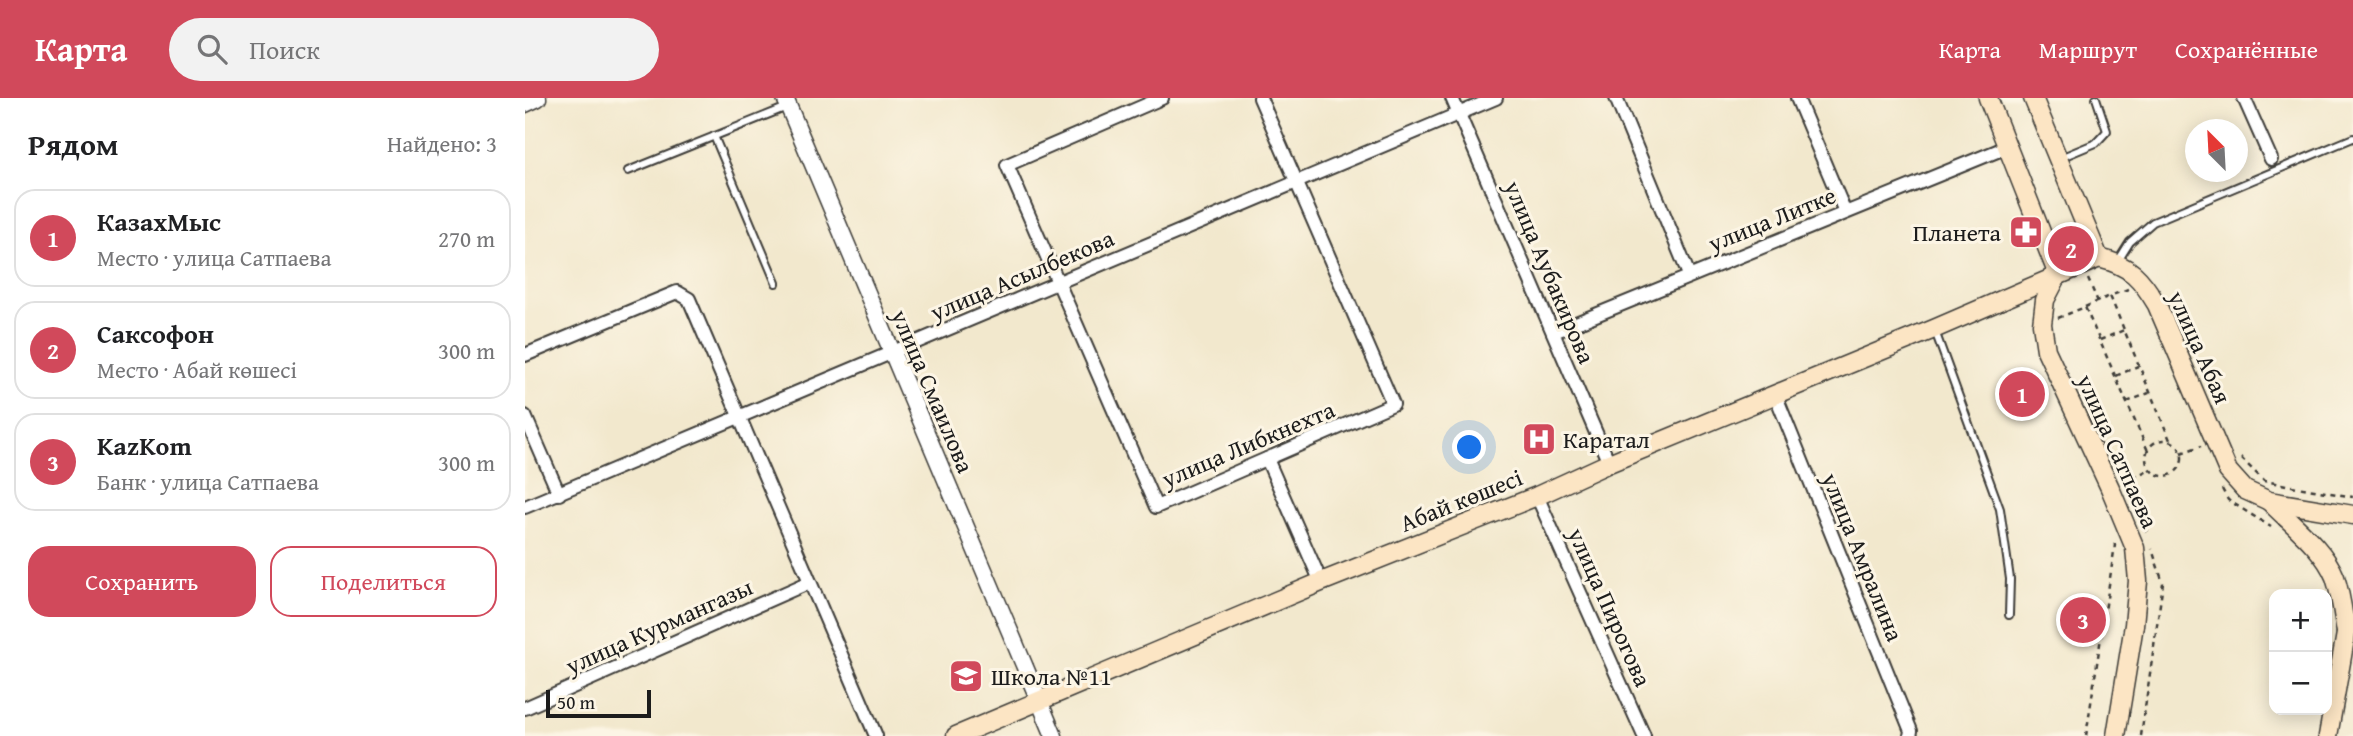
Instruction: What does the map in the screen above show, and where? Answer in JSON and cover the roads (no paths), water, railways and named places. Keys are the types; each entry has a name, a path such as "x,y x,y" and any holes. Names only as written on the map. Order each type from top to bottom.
{"main road":[{"path":"1988,98 2058,275"},
{"path":"2033,98 2108,260"},
{"name":"Абай көшесі","path":"956,736 1321,582 1537,496 1609,463 2058,275 2108,260"},
{"name":"улица Абая","path":"2108,260 2130,270 2144,283 2157,305 2228,471 2245,490 2269,501"},
{"name":"улица Сатпаева","path":"2058,275 2045,300 2042,324 2046,351 2135,548 2138,580 2134,625 2116,736"},
{"path":"2269,501 2353,515"},
{"path":"2269,501 2323,557 2334,576 2346,632"},
{"path":"2328,736 2353,601"}],"street":[{"name":"улица Либкнехта","path":"1162,98 1007,165 1156,507 1393,404 1260,98"},
{"name":"улица Аубакирова","path":"1452,98 1609,463"},
{"name":"улица Асылбекова","path":"525,508 1496,98"},
{"path":"1616,98 1689,275"},
{"path":"1797,98 1845,212"},
{"path":"2244,98 2271,159"},
{"name":"улица Смаилова","path":"787,102 1054,736"},
{"name":"улица Литке","path":"1554,332 2007,147"},
{"path":"525,355 677,292 689,299 876,736"},
{"name":"улица Амралина","path":"1775,394 1911,732 1910,736"},
{"path":"525,416 559,494"},
{"path":"1267,459 1321,582"},
{"name":"улица Пирогова","path":"1537,496 1644,736"},
{"name":"улица Курмангазы","path":"525,708 810,582"}],"lane":[{"path":"2059,159 2096,143 2107,131 2096,98"},
{"path":"628,171 714,136 787,102"},
{"path":"714,136 776,283"},
{"path":"2108,260 2153,222 2353,138"},
{"path":"1934,329 2000,509 2010,579 2009,615"}],"place":[{"name":"Планета","path":"2026,232"},
{"name":"Саксофон","path":"2071,249"},
{"name":"КазахМыс","path":"2022,394"},
{"name":"Каратал","path":"1539,439"},
{"name":"KazKom","path":"2083,620"},
{"name":"Школа №11","path":"966,676"}]}
